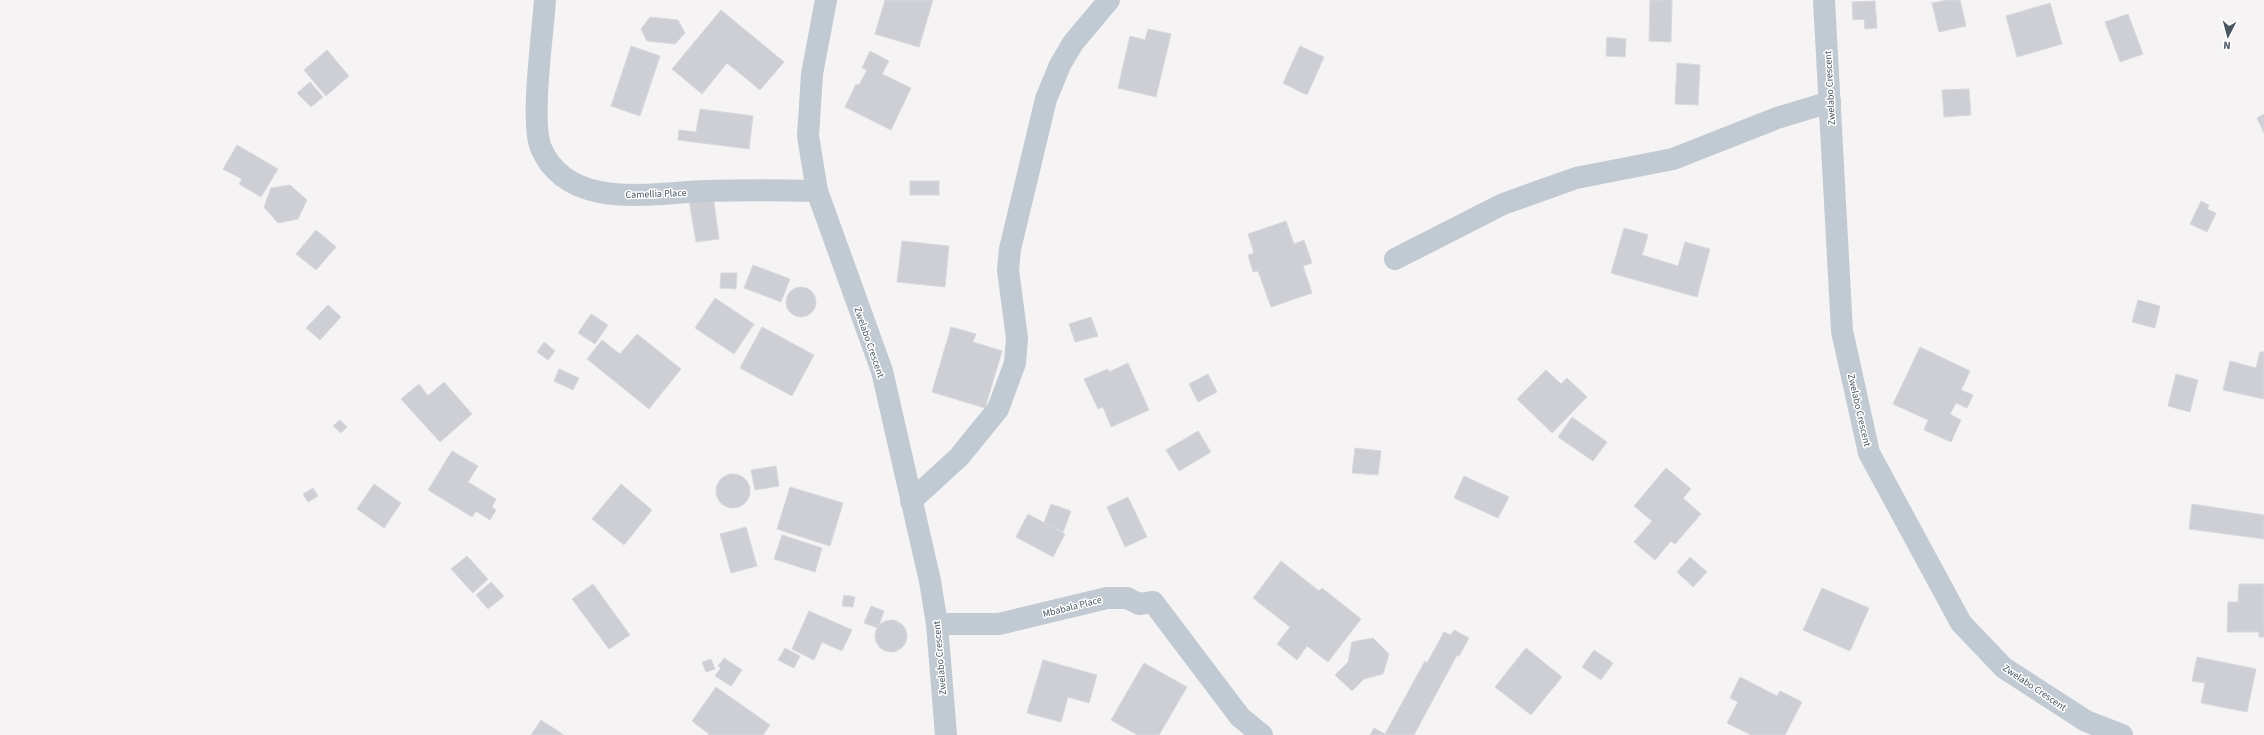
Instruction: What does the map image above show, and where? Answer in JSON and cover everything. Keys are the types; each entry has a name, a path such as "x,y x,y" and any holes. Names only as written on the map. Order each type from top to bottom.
{"street":[{"name":"Camellia Place","path":"545,0 536,124 541,147 552,164 568,180 589,189 614,194 650,195 751,190 817,191"},
{"name":"Zwelabo Crescent","path":"826,0 812,74 808,136 817,191 882,371 910,501 930,581 937,624 946,735"},
{"path":"910,501 959,457 998,409 1015,363 1017,338 1008,270 1010,249 1046,99 1060,65 1073,43 1109,0"},
{"name":"Zwelabo Crescent","path":"1824,0 1842,331 1869,453 1961,623 2004,668 2086,722 2122,735"},
{"path":"1395,259 1503,204 1576,178 1673,159 1776,118 1830,102"},
{"name":"Mbabala Place","path":"937,624 999,624 1107,598 1127,598 1139,604 1153,602 1240,717 1262,735"}],"building":[{"path":"885,0 933,0 919,47 875,34"},
{"path":"1650,0 1672,0 1671,42 1649,41"},
{"path":"1948,0 1960,0 1966,26 1939,32 1932,3"},
{"path":"1875,1 1877,28 1865,29 1864,19 1853,20 1852,2"},
{"path":"2050,3 2062,44 2017,57 2006,16"},
{"path":"721,10 784,62 760,90 727,63 702,94 672,69"},
{"path":"2128,14 2143,54 2120,62 2105,22"},
{"path":"650,17 678,20 685,33 675,44 647,41 641,29"},
{"path":"1148,29 1171,34 1156,97 1118,88 1130,36 1145,40"},
{"path":"1607,37 1626,39 1625,57 1606,56"},
{"path":"631,46 660,56 640,116 611,106"},
{"path":"1300,46 1324,57 1307,95 1283,83"},
{"path":"327,50 349,76 326,96 304,70"},
{"path":"870,51 889,61 882,74 911,88 891,130 845,107 856,84 859,85 867,70 862,68"},
{"path":"1677,63 1700,65 1698,105 1675,104"},
{"path":"310,82 323,97 311,107 297,93"},
{"path":"1969,89 1971,115 1944,117 1942,90"},
{"path":"700,109 753,116 749,149 678,140 679,130 696,132"},
{"path":"2264,114 2264,133 2257,118"},
{"path":"237,145 278,169 261,197 239,184 242,179 223,169"},
{"path":"910,181 939,181 939,195 910,195"},
{"path":"290,185 307,200 298,219 278,223 264,207 271,188"},
{"path":"713,196 719,239 696,242 689,200"},
{"path":"2201,201 2209,205 2207,209 2216,213 2207,232 2190,224"},
{"path":"1286,221 1294,244 1304,240 1312,263 1303,266 1312,293 1271,307 1258,271 1253,272 1248,255 1254,253 1248,234"},
{"path":"1624,228 1648,235 1642,255 1678,266 1685,242 1710,249 1697,297 1611,273"},
{"path":"316,230 336,247 316,270 296,254"},
{"path":"902,241 949,246 945,287 897,282"},
{"path":"753,265 790,279 781,302 744,288"},
{"path":"721,273 737,273 736,289 720,288"},
{"path":"801,287 812,291 816,302 812,313 801,317 790,313 786,302 790,291"},
{"path":"715,298 754,324 734,354 695,328"},
{"path":"2138,300 2160,306 2155,328 2132,322"},
{"path":"328,305 341,317 320,340 306,328"},
{"path":"591,314 608,325 595,344 578,333"},
{"path":"1091,317 1098,336 1075,342 1069,324"},
{"path":"762,327 814,355 792,396 740,368"},
{"path":"951,327 976,334 973,342 1002,351 985,408 932,392"},
{"path":"637,334 681,369 649,409 587,359 602,340 620,354"},
{"path":"544,342 555,351 548,360 537,352"},
{"path":"1920,347 1970,371 1961,390 1973,395 1967,408 1956,403 1950,414 1961,420 1951,442 1924,430 1928,420 1893,404"},
{"path":"2260,352 2264,352 2264,399 2223,390 2230,361 2256,368"},
{"path":"1128,363 1149,410 1111,427 1103,407 1098,409 1084,379 1108,369 1109,372"},
{"path":"559,369 579,378 573,390 554,381"},
{"path":"1546,370 1561,384 1567,378 1587,397 1552,433 1517,399"},
{"path":"1208,374 1217,392 1198,402 1189,384"},
{"path":"2176,374 2198,380 2190,412 2168,406"},
{"path":"444,382 472,414 440,442 401,399 419,384 428,396"},
{"path":"1572,417 1607,442 1593,461 1558,437"},
{"path":"340,420 347,427 341,433 333,426"},
{"path":"1198,431 1211,452 1179,471 1166,450"},
{"path":"1355,448 1381,451 1378,475 1352,473"},
{"path":"452,451 478,466 468,482 496,499 492,507 496,510 490,520 476,511 472,517 428,490"},
{"path":"776,466 779,486 755,490 751,470"},
{"path":"1666,468 1691,489 1683,498 1701,514 1675,544 1671,541 1655,560 1634,542 1652,521 1634,506"},
{"path":"730,474 736,474 740,475 747,481 750,491 749,498 743,505 736,508 730,508 726,507 719,501 716,494 716,488 717,484 723,477"},
{"path":"1464,476 1509,497 1498,518 1454,498"},
{"path":"374,484 401,503 384,528 357,509"},
{"path":"621,484 652,510 624,545 592,519"},
{"path":"790,487 843,503 830,546 777,529"},
{"path":"313,488 318,496 308,502 303,494"},
{"path":"1128,497 1147,537 1125,547 1107,507"},
{"path":"1051,504 1071,511 1063,532 1044,523"},
{"path":"2192,504 2264,515 2264,539 2189,529"},
{"path":"1028,514 1065,534 1053,557 1016,537"},
{"path":"746,527 757,566 731,573 720,534"},
{"path":"782,535 822,548 815,572 774,559"},
{"path":"467,556 488,579 473,593 451,569"},
{"path":"1690,557 1707,572 1693,587 1677,572"},
{"path":"1281,561 1319,591 1322,588 1361,619 1328,662 1307,646 1297,660 1277,644 1290,627 1253,598"},
{"path":"491,582 504,596 488,609 476,595"},
{"path":"593,584 630,635 609,649 572,599"},
{"path":"2239,584 2264,584 2264,637 2259,637 2259,632 2227,632 2228,602 2238,602"},
{"path":"1822,588 1869,608 1850,651 1803,630"},
{"path":"844,595 855,597 853,607 842,606"},
{"path":"871,606 884,611 878,628 864,623"},
{"path":"809,611 852,630 842,651 822,642 814,660 792,649"},
{"path":"888,620 894,620 904,627 907,636 906,642 900,649 894,652 888,652 878,645 875,639 875,633 882,623"},
{"path":"1454,630 1469,638 1459,656 1457,655 1414,735 1370,735 1374,728 1385,734 1425,661 1427,663 1444,632 1451,635"},
{"path":"1373,638 1389,654 1383,674 1364,679 1352,691 1335,675 1348,662 1352,642"},
{"path":"785,648 800,656 794,668 778,660"},
{"path":"1526,648 1562,677 1531,715 1495,687"},
{"path":"1594,650 1613,663 1601,680 1582,667"},
{"path":"2197,657 2256,669 2247,712 2201,703 2205,683 2192,681"},
{"path":"724,658 742,670 731,686 715,676 721,668 718,666"},
{"path":"711,659 715,669 706,672 702,662"},
{"path":"1043,660 1097,675 1089,703 1068,697 1061,722 1027,713"},
{"path":"1144,663 1187,687 1159,735 1137,735 1111,720"},
{"path":"1740,677 1777,696 1780,691 1802,702 1785,735 1751,735 1727,723 1738,702 1730,698"},
{"path":"716,687 770,725 763,735 708,735 709,734 692,721"},
{"path":"541,720 564,735 531,735"}]}
